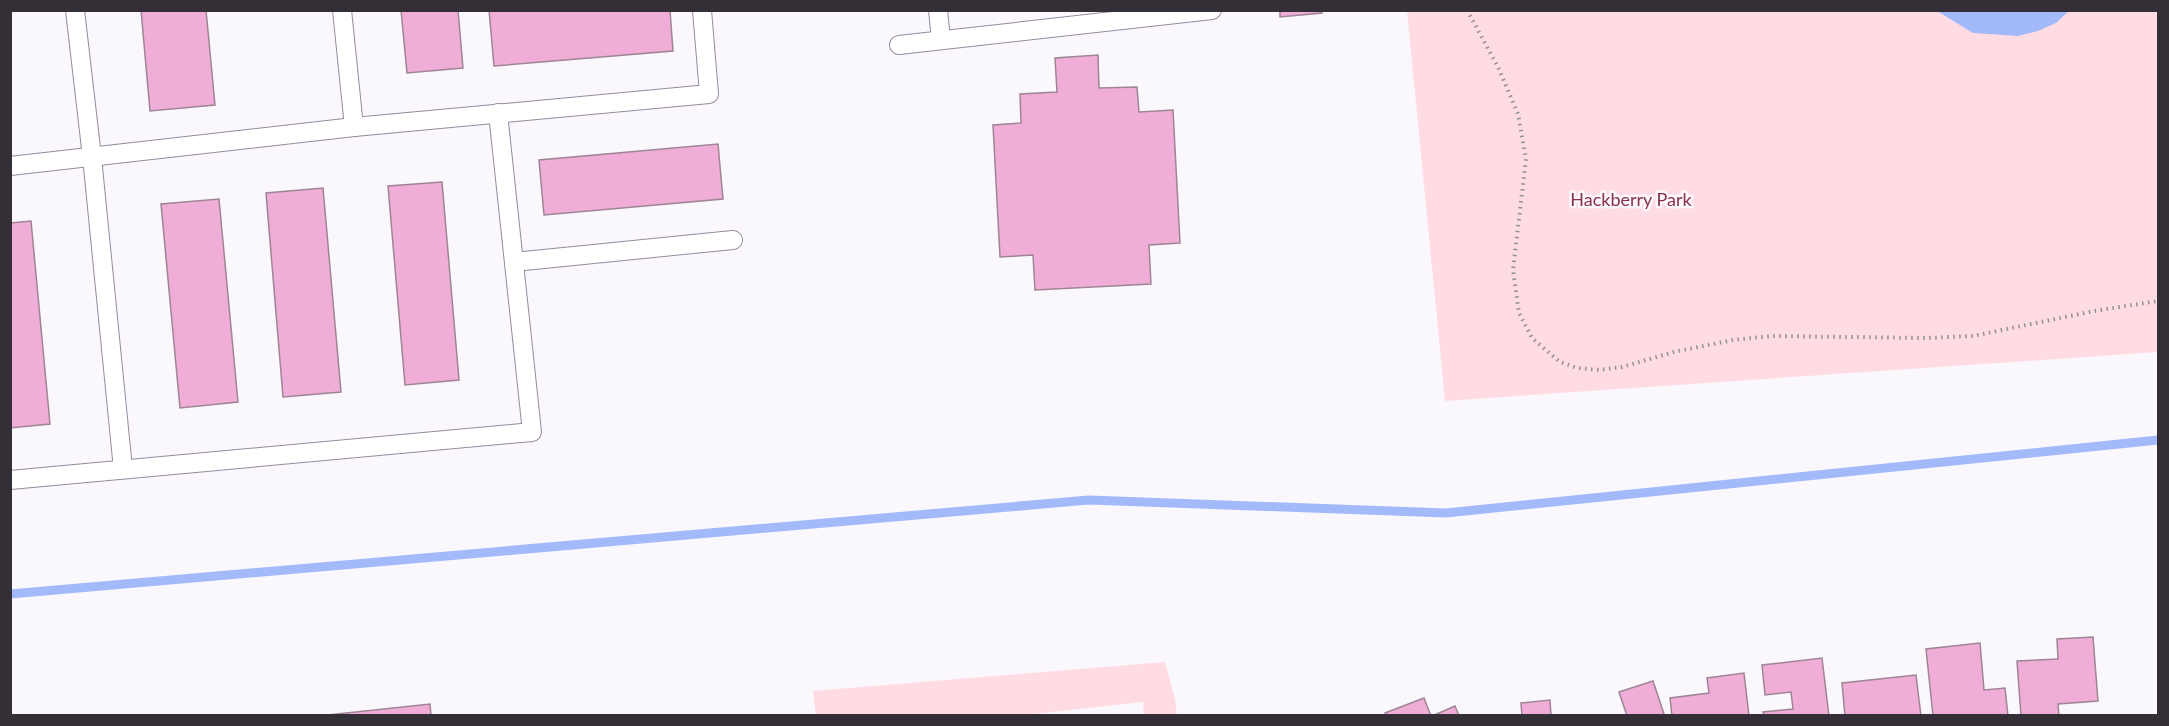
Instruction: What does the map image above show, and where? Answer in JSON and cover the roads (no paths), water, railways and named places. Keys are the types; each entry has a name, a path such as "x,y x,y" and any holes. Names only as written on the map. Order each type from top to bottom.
{"lane":[{"path":"75,10 123,469"},
{"path":"342,10 354,127"},
{"path":"10,166 354,127 709,94 702,10"},
{"path":"938,10 941,40"},
{"path":"899,45 1212,10"},
{"path":"10,480 532,432 498,113"},
{"path":"514,262 733,240"}],"water":[{"path":"1937,11 2069,11 2056,23 2018,36 1973,33"}],"waterway":[{"path":"10,594 1089,500 1446,513 2158,440"}],"park label":[{"name":"Hackberry Park","path":"1631,199"}]}
